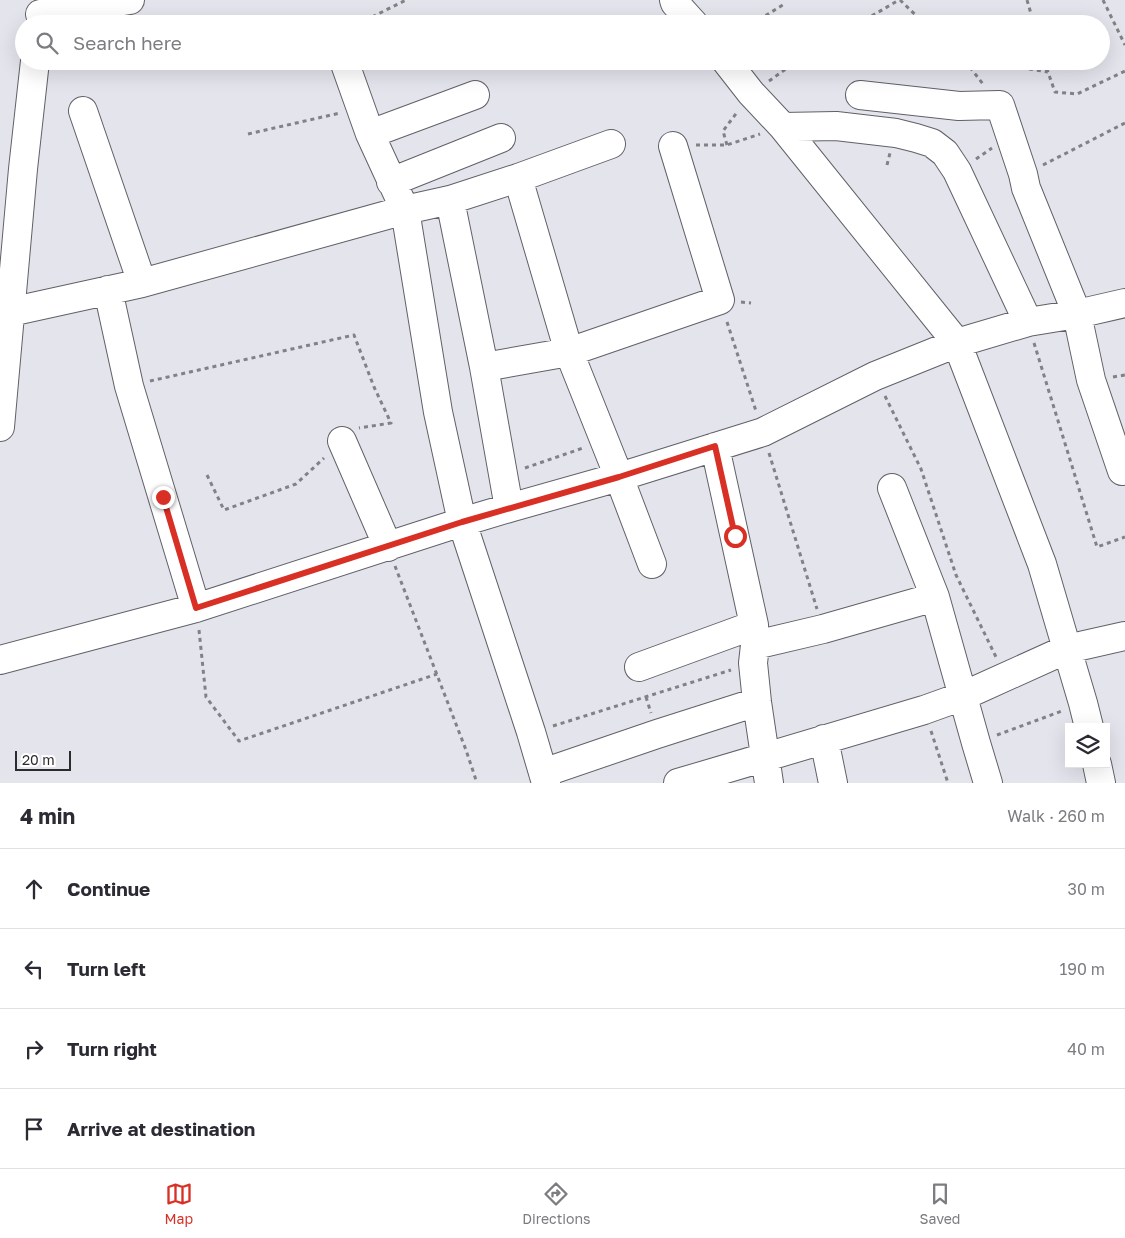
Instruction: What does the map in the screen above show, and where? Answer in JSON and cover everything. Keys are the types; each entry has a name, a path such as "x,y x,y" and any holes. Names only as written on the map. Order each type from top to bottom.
{"street":[{"path":"41,13 130,0"},
{"path":"674,0 675,4 685,15"},
{"path":"0,427 10,312 12,173 33,70"},
{"path":"347,70 370,134 404,210 438,412 462,522 531,732 544,778 657,734 757,702"},
{"path":"733,70 751,93 783,127 957,343 1042,564 1086,715"},
{"path":"370,134 476,95"},
{"path":"860,95 959,106 1000,106 1026,188 1077,314 1092,380 1122,471"},
{"path":"83,111 142,283"},
{"path":"783,127 836,126 896,133 932,143 945,154 956,171 1028,322"},
{"path":"391,182 501,138"},
{"path":"10,312 142,283 404,210 450,200 518,178 611,144"},
{"path":"484,367 569,352 720,300 673,146"},
{"path":"518,178 569,352 652,564"},
{"path":"450,200 484,367 509,508"},
{"path":"108,290 130,386 196,608"},
{"path":"0,660 196,608 462,522 619,477 763,432 874,376 957,343 1028,322 1077,314 1125,303"},
{"path":"342,441 388,547"},
{"path":"715,446 754,644 757,702 769,783"},
{"path":"892,488 935,598 988,783"},
{"path":"639,667 823,629 935,598"},
{"path":"678,783 924,710 963,696 1066,649 1125,636"},
{"path":"824,739 833,783"},
{"path":"1098,768 1101,783"}],"path":[{"path":"376,15 406,0"},
{"path":"873,15 899,0 915,15"},
{"path":"1027,0 1031,15"},
{"path":"1103,0 1125,45"},
{"path":"767,15 786,3"},
{"path":"727,144 723,131 751,93 784,70"},
{"path":"1035,70 1048,72 1056,92 1077,94 1125,71"},
{"path":"248,134 360,108"},
{"path":"1023,174 1125,123"},
{"path":"673,146 727,144 783,127"},
{"path":"956,171 1010,136"},
{"path":"720,300 763,432 823,629"},
{"path":"1028,322 1097,547 1125,537"},
{"path":"130,386 354,335 374,387 391,423 358,428 296,484 224,510 207,475"},
{"path":"874,376 921,469 956,575 1005,677"},
{"path":"504,475 604,440"},
{"path":"388,547 477,783"},
{"path":"196,608 206,698 239,741 437,674"},
{"path":"531,732 754,644"},
{"path":"924,710 948,783"},
{"path":"976,743 1086,715"}],"route":[{"path":"163,497 196,608 462,522 619,477 715,446 735,536"}]}
